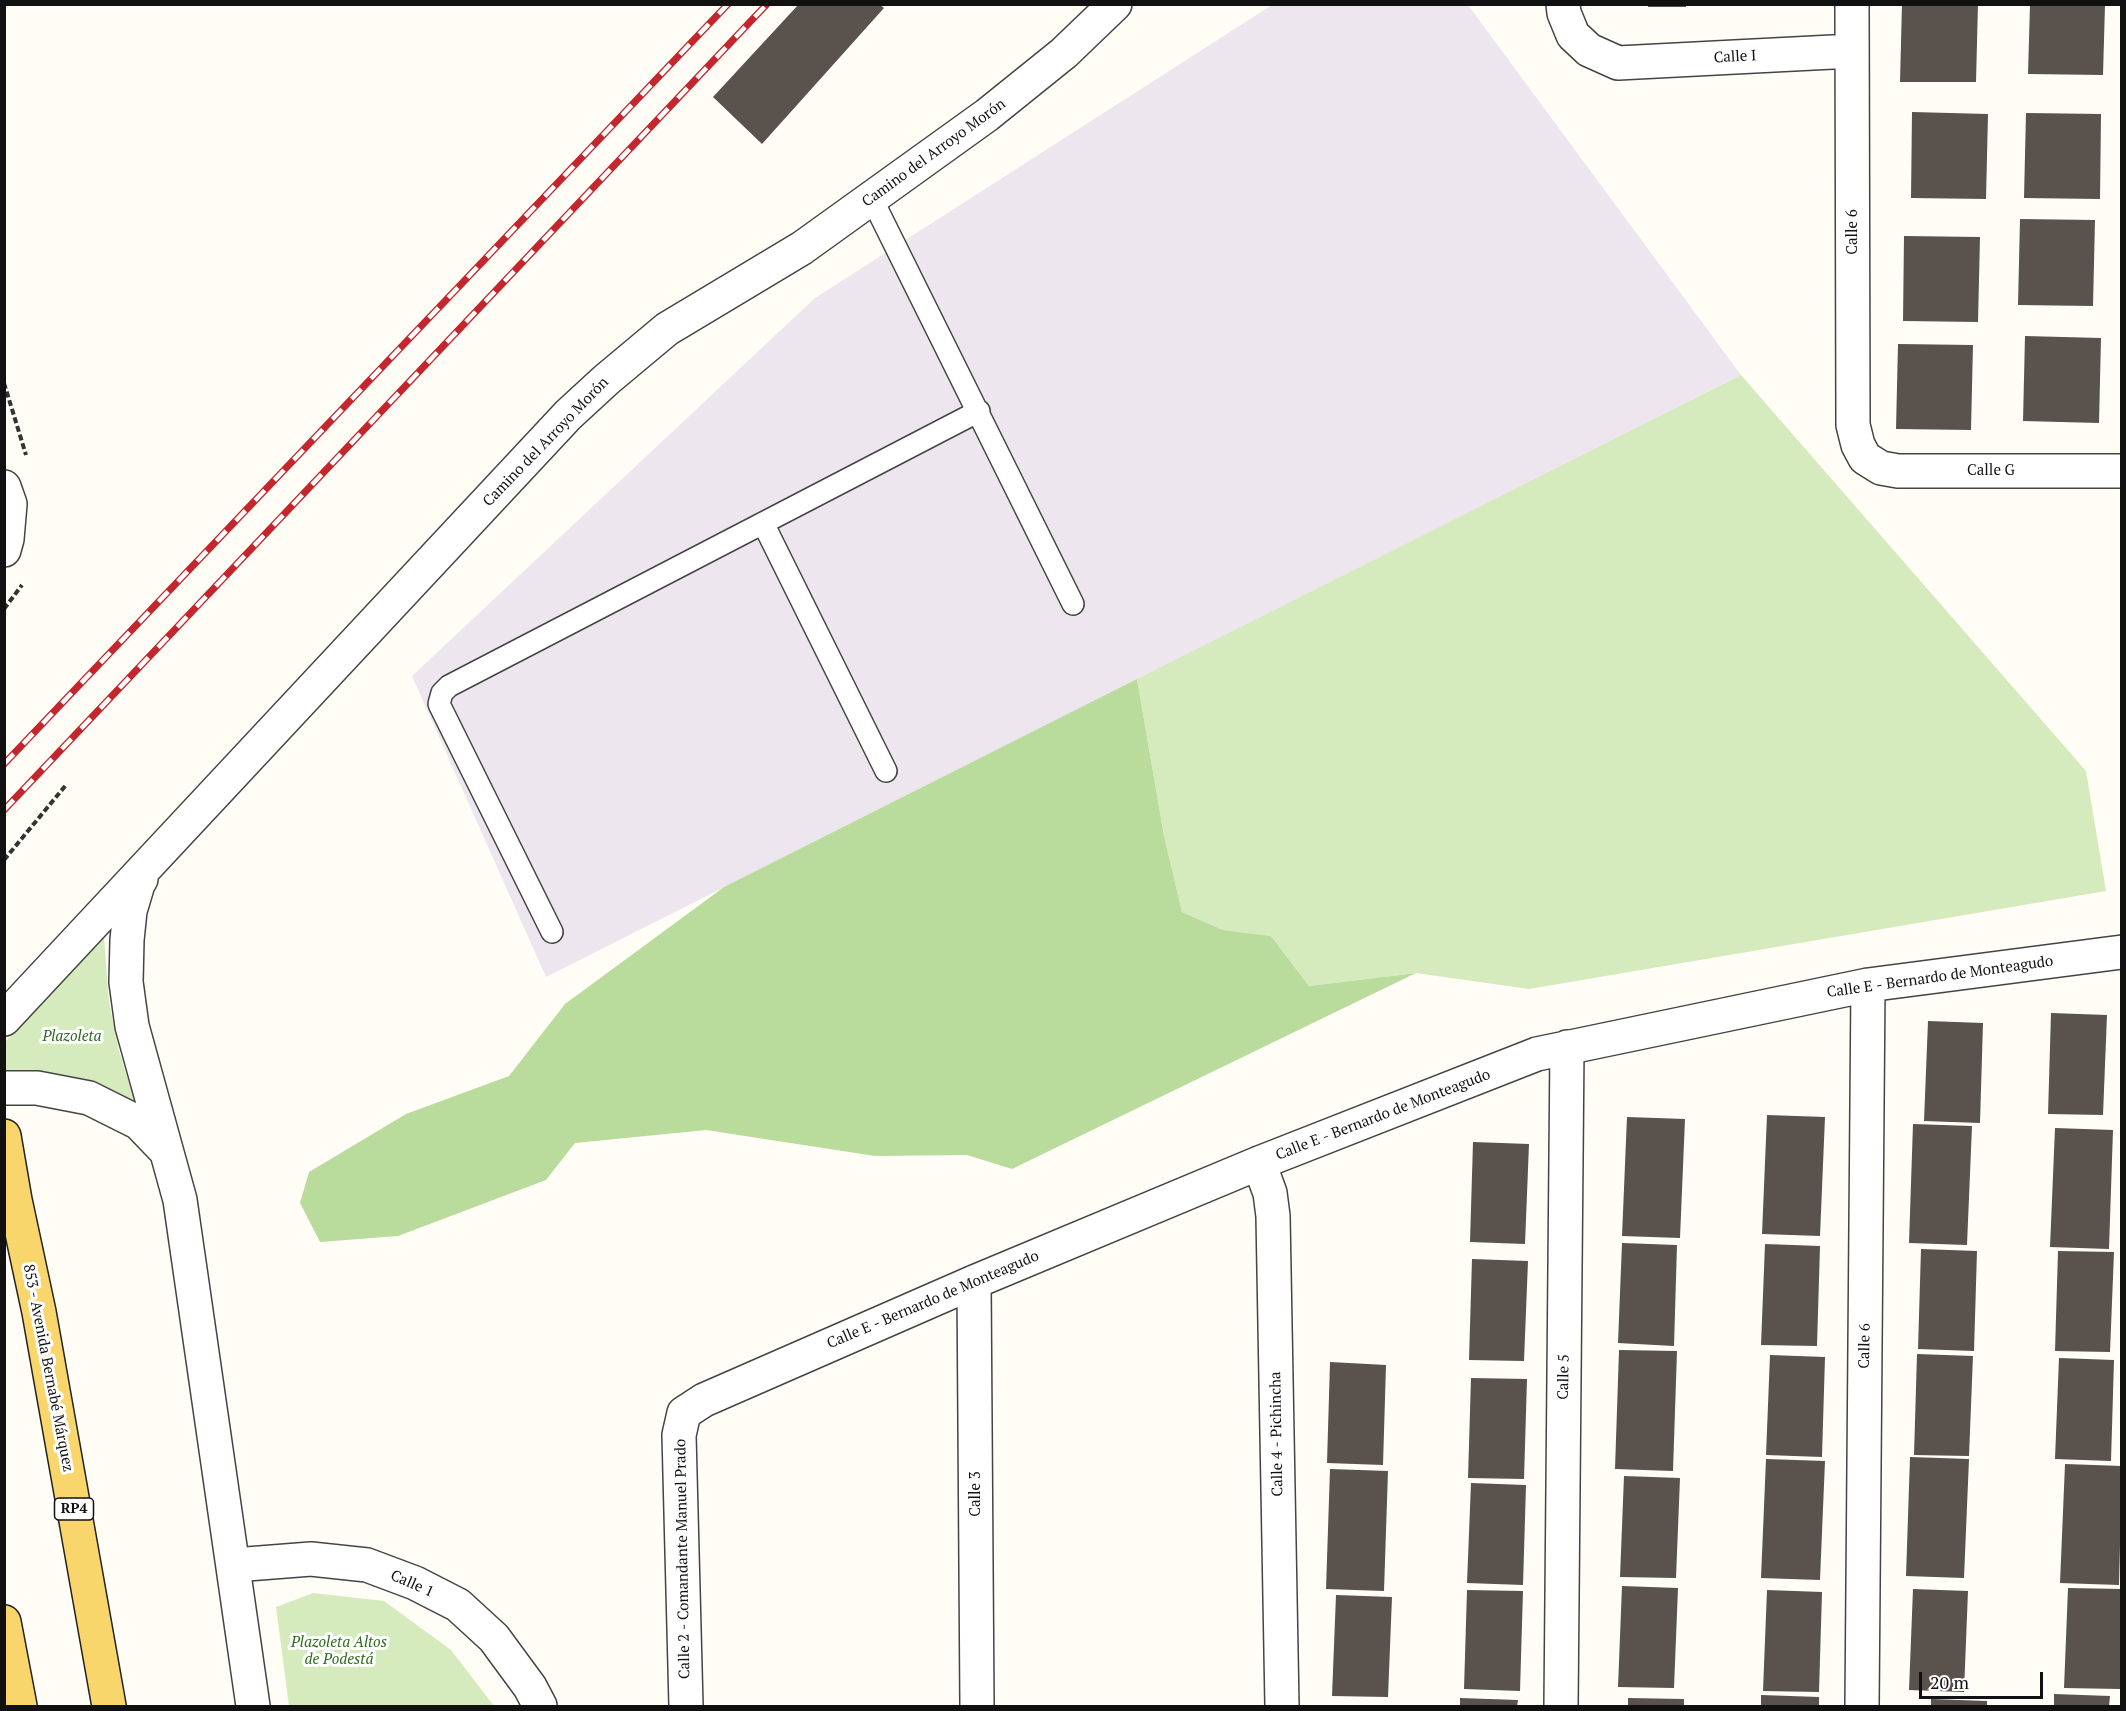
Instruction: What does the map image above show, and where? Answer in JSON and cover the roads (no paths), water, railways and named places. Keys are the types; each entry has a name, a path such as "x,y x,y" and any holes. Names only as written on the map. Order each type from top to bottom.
{"main road":[{"name":"853 - Avenida Bernabé Márquez","path":"4,1137 39,1312 109,1707"},
{"path":"4,1622 20,1707"}],"street":[{"name":"Camino del Arroyo Morón","path":"4,1019 568,416 606,380 667,329 802,248 987,115 1064,52 1115,4"},
{"name":"Calle I","path":"1563,4 1564,13 1573,35 1589,50 1618,63 1852,51"},
{"name":"Calle 6","path":"1852,4 1853,425 1864,458"},
{"name":"Calle G","path":"1864,458 1881,468 1899,471 2121,471"},
{"path":"4,487 9,504 4,550"},
{"name":"Camino del Arroyo Morón","path":"152,863 138,884 130,911 126,982 132,1026 166,1151"},
{"name":"Calle E - Bernardo de Monteagudo","path":"684,1413 704,1400 975,1282 1259,1163 1538,1054 1868,984 2121,952"},
{"name":"Calle 6","path":"1862,1707 1868,984"},
{"name":"Calle 5","path":"1561,1707 1567,1047"},
{"path":"4,1088 37,1088 89,1098 139,1122 166,1151 180,1200 253,1707"},
{"name":"Calle 4 - Pichincha","path":"1259,1163 1270,1193 1273,1216 1282,1707"},
{"name":"Calle 3","path":"975,1282 977,1707"},
{"name":"Calle 2 - Comandante Manuel Prado","path":"684,1413 679,1435 686,1707"},
{"name":"Calle 1","path":"234,1565 311,1558 367,1565 415,1583 458,1605 494,1638 530,1687 540,1707"}],"lane":[{"path":"872,199 1073,604"},
{"path":"552,932 440,704 442,693 449,686 979,411"},
{"path":"763,523 886,771"}],"railway":[{"path":"4,764 728,4"},
{"path":"4,810 767,4"}],"park label":[{"name":"Plazoleta","path":"72,1037"},
{"name":"Plazoleta Altos de Podestá","path":"339,1652"}]}
